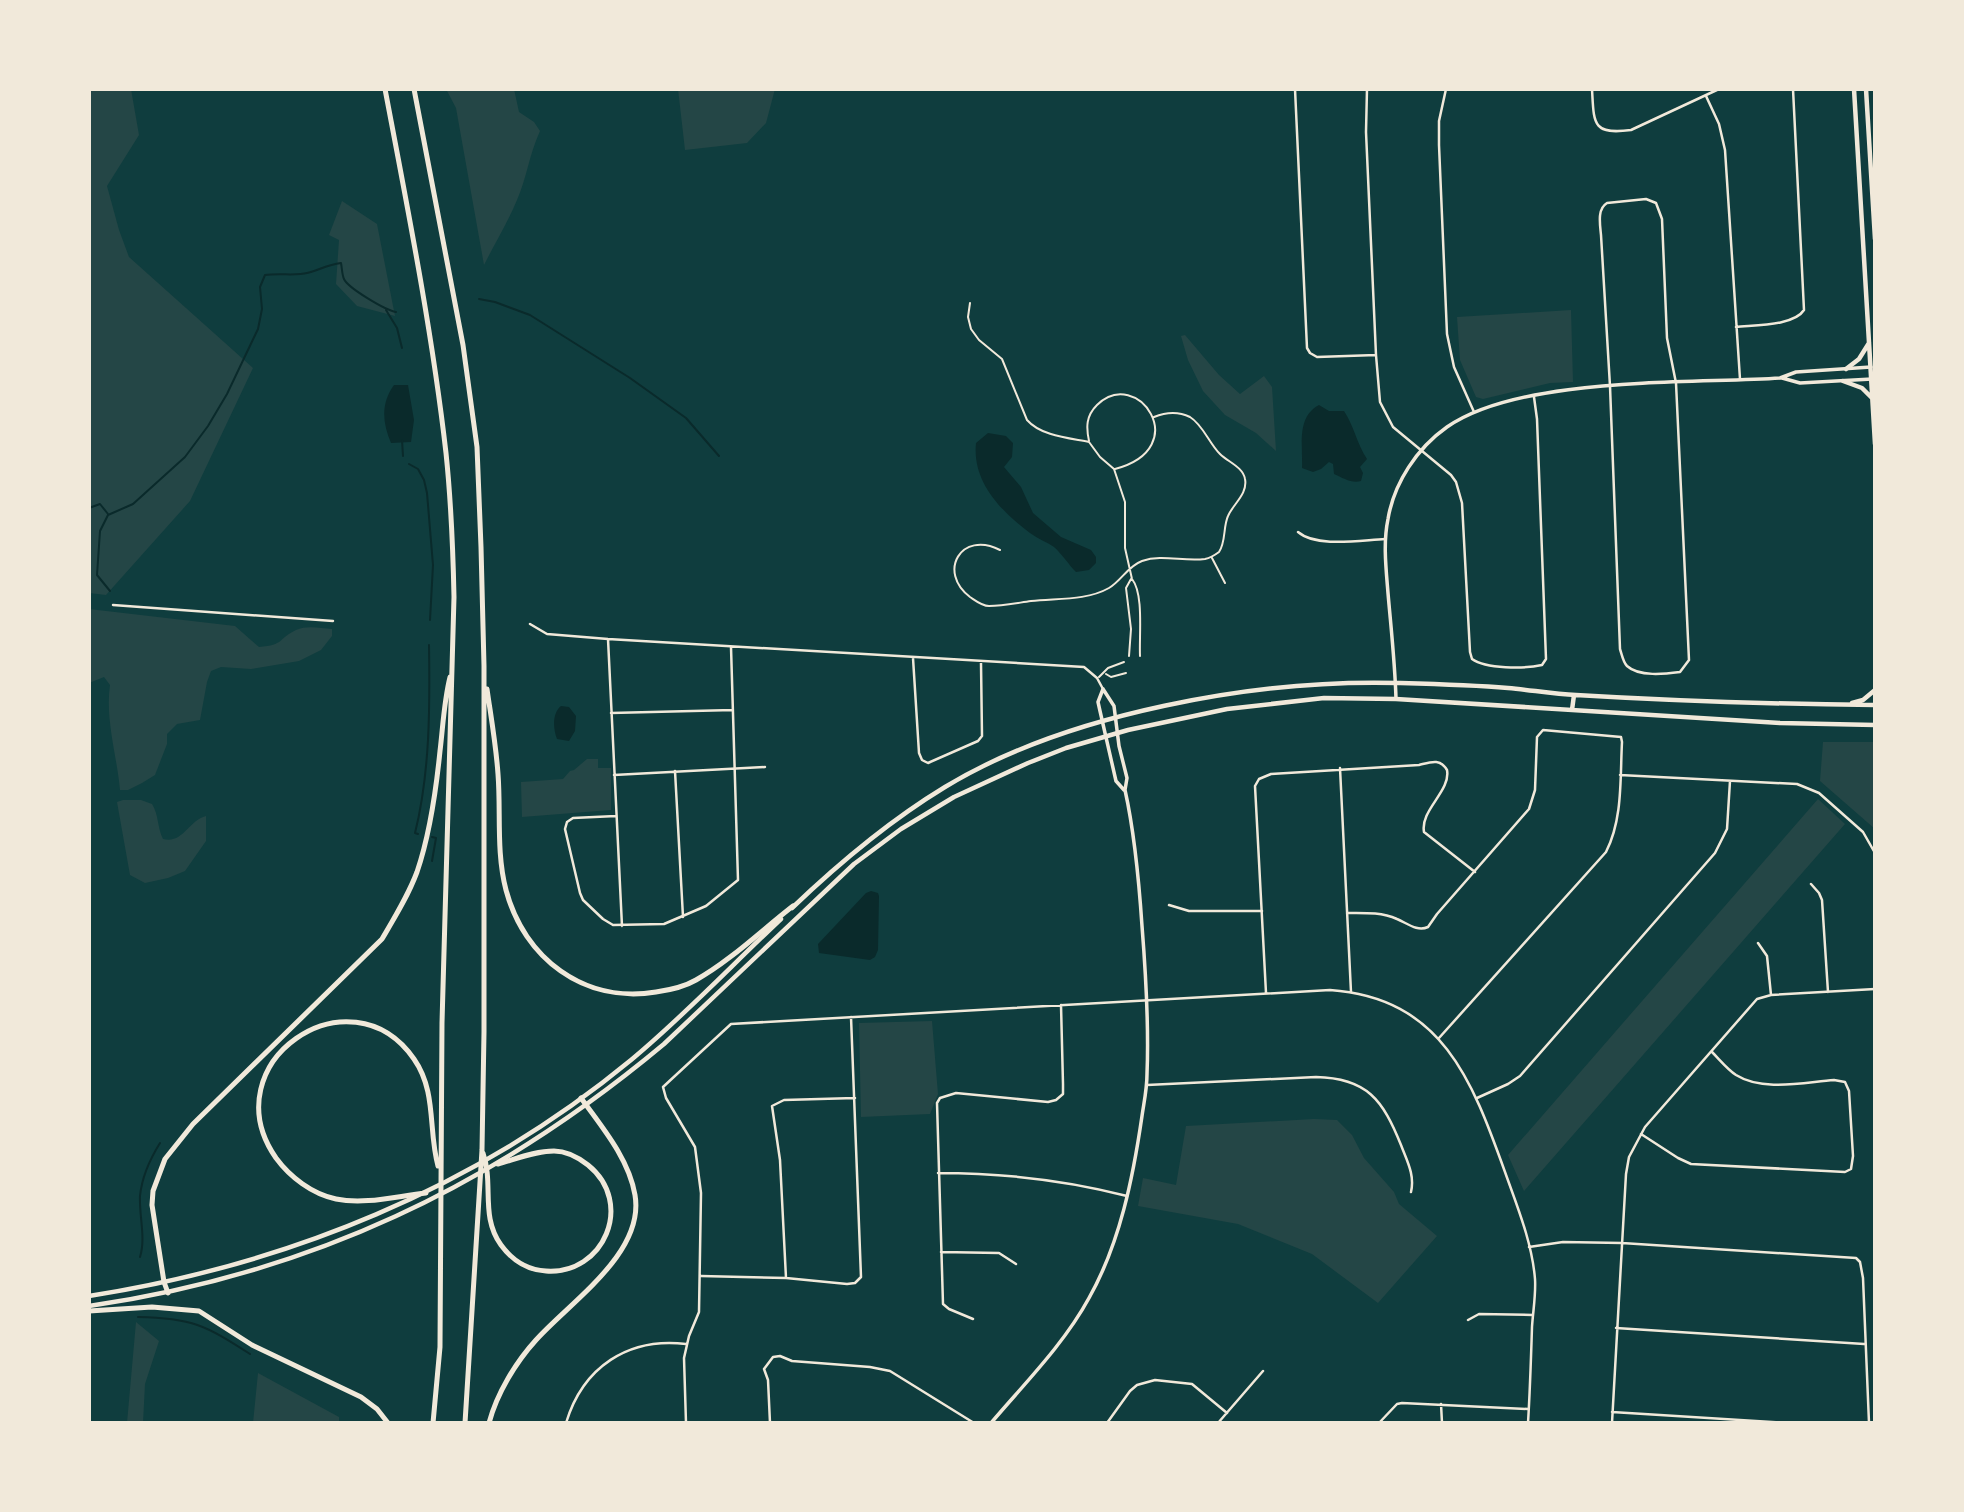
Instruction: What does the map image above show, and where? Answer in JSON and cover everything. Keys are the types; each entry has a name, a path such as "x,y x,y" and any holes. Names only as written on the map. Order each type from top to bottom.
{"highway":[{"path":"385,89 435,370 452,530 453,663 442,1009 440,1347 433,1423"},
{"path":"414,89 452,280 477,447 484,666 482,1150 465,1423"},
{"path":"168,1293 152,1205 153,1191 165,1159 193,1125 382,939 402,905 417,873 425,844 440,752 445,699 453,663"},
{"path":"484,666 498,772 500,858 506,888 522,931 531,945 556,969 579,983 612,993 641,995 673,989 695,980 714,967 793,906"},
{"path":"426,1193 356,1201 336,1199 307,1187 282,1166 265,1137 260,1119 259,1099 266,1071 282,1049 296,1036 311,1029 346,1022 362,1023 378,1029 402,1045 422,1073 431,1102 434,1153 440,1173"},
{"path":"489,1423 493,1409 514,1368 534,1342 605,1272 622,1251 632,1227 636,1198 633,1185 621,1156 581,1098"},
{"path":"482,1150 486,1163 489,1219 500,1244 511,1256 521,1265 541,1271 559,1272 576,1267 592,1256 604,1241 612,1206 608,1190 598,1173 580,1159 556,1151 531,1154 498,1164"},
{"path":"89,1308 152,1307 199,1311 252,1345 361,1396 377,1409 388,1423"}],"main road":[{"path":"1854,89 1869,342 1873,367 1875,444"},
{"path":"1866,89 1875,239"},
{"path":"1846,369 1859,359 1869,342"},
{"path":"1843,381 1862,388 1873,399"},
{"path":"89,1296 164,1282 251,1260 318,1239 426,1193 507,1147 581,1098 658,1037 793,906 854,851 898,817 947,786 1029,746 1102,721 1251,691 1323,684 1395,682 1574,695 1875,705"},
{"path":"1846,704 1863,700 1875,690"},
{"path":"1572,710 1574,695"},
{"path":"89,1308 204,1285 265,1266 384,1223 498,1164 587,1105 664,1044 854,864 901,829 954,797 1066,748 1118,733 1227,709 1324,698 1396,699 1780,723 1875,724"}],"street":[{"path":"1295,89 1307,348 1317,357 1376,355"},
{"path":"1367,89 1366,132 1379,393 1386,417 1393,427 1451,475 1460,492 1472,659 1479,663 1514,667 1542,665 1548,651 1534,397"},
{"path":"1446,89 1439,121 1438,145 1447,334 1454,367 1474,413"},
{"path":"1592,89 1593,116 1597,127 1602,131 1615,132 1631,130 1719,89"},
{"path":"1736,327 1793,320 1802,315 1804,310 1793,89"},
{"path":"1706,96 1719,124 1725,150 1740,380"},
{"path":"1646,200 1656,203 1662,219 1667,338 1676,383 1689,660 1680,672 1638,672 1625,664 1620,649 1611,386 1600,212 1602,206 1607,203 1646,200"},
{"path":"1396,699 1385,539 1387,519 1399,483 1422,450 1448,427 1500,403 1611,386 1740,380 1780,377 1796,372 1873,367"},
{"path":"1780,377 1800,383 1873,379"},
{"path":"1298,532 1306,539 1318,541 1385,539"},
{"path":"113,605 333,621"},
{"path":"530,624 547,634 608,639 1084,667 1097,678 1114,706 1127,778 1125,790 1137,868 1147,1000 1147,1085 1127,1196 1109,1258 1085,1305 1054,1349 991,1423"},
{"path":"608,639 622,926"},
{"path":"616,816 573,818 567,822 565,829 583,900 603,919 622,926 664,924 706,906 738,880 730,647"},
{"path":"913,658 919,753 922,760 928,763 978,741 982,736 981,661"},
{"path":"1103,689 1098,702 1115,781 1125,790"},
{"path":"611,713 733,710"},
{"path":"1347,913 1384,914 1423,929 1428,927 1529,809 1535,790 1537,737 1544,730 1621,737 1614,831 1604,855 1439,1038"},
{"path":"1266,993 1255,786 1259,779 1272,774 1340,768 1419,765 1434,761 1444,765 1447,780 1424,824 1424,832 1475,872"},
{"path":"614,775 765,767"},
{"path":"1340,768 1351,992"},
{"path":"675,771 683,918"},
{"path":"1620,775 1797,784 1812,789 1863,832 1875,853"},
{"path":"1476,1098 1520,1076 1715,853 1727,829 1730,781"},
{"path":"1811,884 1819,893 1823,909 1828,992"},
{"path":"1169,905 1189,911 1262,912"},
{"path":"1758,943 1767,956 1771,995"},
{"path":"1612,1423 1626,1174 1629,1157 1641,1134 1655,1114 1757,999 1771,995 1875,989"},
{"path":"686,1423 684,1358 686,1344 699,1312 701,1193 695,1147 666,1098 663,1087 731,1024 1311,990 1363,993 1387,1003 1426,1027 1457,1059 1487,1123 1529,1247 1535,1277 1528,1423"},
{"path":"973,1319 943,1304 937,1115 940,1098 956,1093 1048,1102 1056,1100 1063,1094 1061,1005"},
{"path":"701,1276 786,1278 847,1284 855,1283 862,1277 851,1017"},
{"path":"1641,1134 1691,1164 1845,1172 1851,1169 1853,1156 1849,1091 1845,1082 1834,1080 1765,1084 1750,1081 1729,1069 1711,1051"},
{"path":"1147,1085 1316,1077 1336,1077 1353,1082 1368,1091 1391,1120 1412,1173 1410,1192"},
{"path":"786,1278 780,1160 772,1106 784,1100 856,1098"},
{"path":"938,1173 986,1173 1024,1177 1099,1188 1127,1196"},
{"path":"1529,1247 1563,1242 1622,1242 1856,1258 1860,1262 1863,1278 1864,1344 1870,1423"},
{"path":"941,1252 999,1253 1016,1264"},
{"path":"1468,1320 1479,1314 1533,1315"},
{"path":"1616,1328 1864,1344"},
{"path":"566,1423 580,1390 593,1373 609,1359 636,1347 686,1344"},
{"path":"770,1423 768,1380 764,1369 768,1361 780,1356 792,1361 890,1371 974,1423"},
{"path":"1218,1423 1263,1371"},
{"path":"1107,1423 1130,1391 1137,1385 1155,1380 1192,1384 1227,1413"},
{"path":"1379,1423 1397,1404 1528,1409"},
{"path":"1441,1404 1442,1423"},
{"path":"1612,1412 1787,1423"}],"lane":[{"path":"970,303 968,317 971,329 979,340 1002,359 1027,420 1033,426 1064,438 1089,442"},
{"path":"1114,469 1137,460 1149,450 1156,431 1154,417 1144,404 1127,395 1115,394 1103,399 1092,410 1086,425 1089,442 1100,457 1114,469 1125,502 1125,548 1139,608 1140,656"},
{"path":"1000,550 992,546 971,545 954,565 955,580 965,593 986,606 1091,594 1110,587 1139,562 1152,558 1204,559 1218,552 1230,510 1242,496 1246,481 1242,472 1210,444 1199,424 1189,417 1177,413 1154,417"},
{"path":"1212,557 1225,583"},
{"path":"1129,656 1132,629 1126,588 1132,579"},
{"path":"1097,678 1105,674 1108,668 1124,662"},
{"path":"1105,674 1111,677 1126,673"}],"shaded area":[{"path":"89,89 131,89 139,135 107,186 129,257 253,368 190,501 106,595 89,593"},
{"path":"446,89 514,89 519,112 534,122 540,131 517,200 484,265 456,108"},
{"path":"678,89 775,89 766,123 747,143 685,150"},
{"path":"342,201 377,224 395,316 357,306 336,284 339,240 329,235"},
{"path":"1571,310 1573,382 1550,383 1483,399 1476,397 1460,360 1457,317"},
{"path":"1185,335 1219,375 1240,394 1264,376 1272,387 1276,451 1256,433 1225,415 1203,391 1188,360 1181,336"},
{"path":"394,385 408,385 414,420 411,442 391,443 388,435 385,406"},
{"path":"1319,405 1329,411 1344,411 1367,459 1360,467 1363,473 1361,481 1351,481 1334,474 1333,464 1329,462 1313,472 1302,468 1304,424 1312,410"},
{"path":"988,433 1006,436 1013,443 1012,457 1004,467 1021,487 1033,513 1061,537 1091,550 1096,557 1096,563 1089,570 1076,572 1054,547 1033,535 999,505 984,483 976,457 976,443"},
{"path":"89,609 235,626 259,647 277,643 290,633 305,628 332,629 332,636 321,650 299,661 251,669 221,667 211,671 200,720 177,724 167,734 167,744 155,775 128,790 120,790 110,724 110,685 104,677 89,683"},
{"path":"561,706 569,707 576,716 575,731 569,741 557,739 556,735 555,717"},
{"path":"1823,742 1875,742 1875,829 1820,781"},
{"path":"587,759 598,759 598,768 611,768 611,810 522,817 521,782 563,779"},
{"path":"1818,799 1845,824 1524,1191 1508,1155"},
{"path":"141,800 152,804 163,839 176,838 194,822 206,816 206,841 185,871 145,883 130,875 117,802"},
{"path":"871,891 879,896 878,950 875,957 870,960 819,953 818,944 866,893"},
{"path":"932,1021 938,1094 930,1114 861,1117 859,1023"},
{"path":"1337,1120 1352,1135 1364,1158 1394,1192 1399,1204 1437,1236 1378,1303 1312,1254 1238,1224 1138,1206 1143,1178 1176,1185 1186,1126"},
{"path":"136,1322 159,1341 145,1384 143,1423 127,1423"},
{"path":"258,1373 339,1417 339,1423 253,1423"}],"waterway":[{"path":"110,591 97,575 100,531 108,515 133,504 185,457 208,426 227,394 258,329 262,309 260,287 265,275 303,274 341,263 343,277 352,288 396,312"},
{"path":"479,299 530,315 630,378 686,418 719,456"},
{"path":"386,310 397,328 402,348"},
{"path":"402,440 403,456"},
{"path":"409,464 418,469 427,493 433,565 430,620"},
{"path":"89,508 100,504 108,514"},
{"path":"418,834 415,833 424,787 428,740 429,645"},
{"path":"432,837 436,838 432,861"},
{"path":"140,1257 141,1189 147,1168 160,1143"},
{"path":"138,1317 172,1319 197,1325 250,1354"}]}
